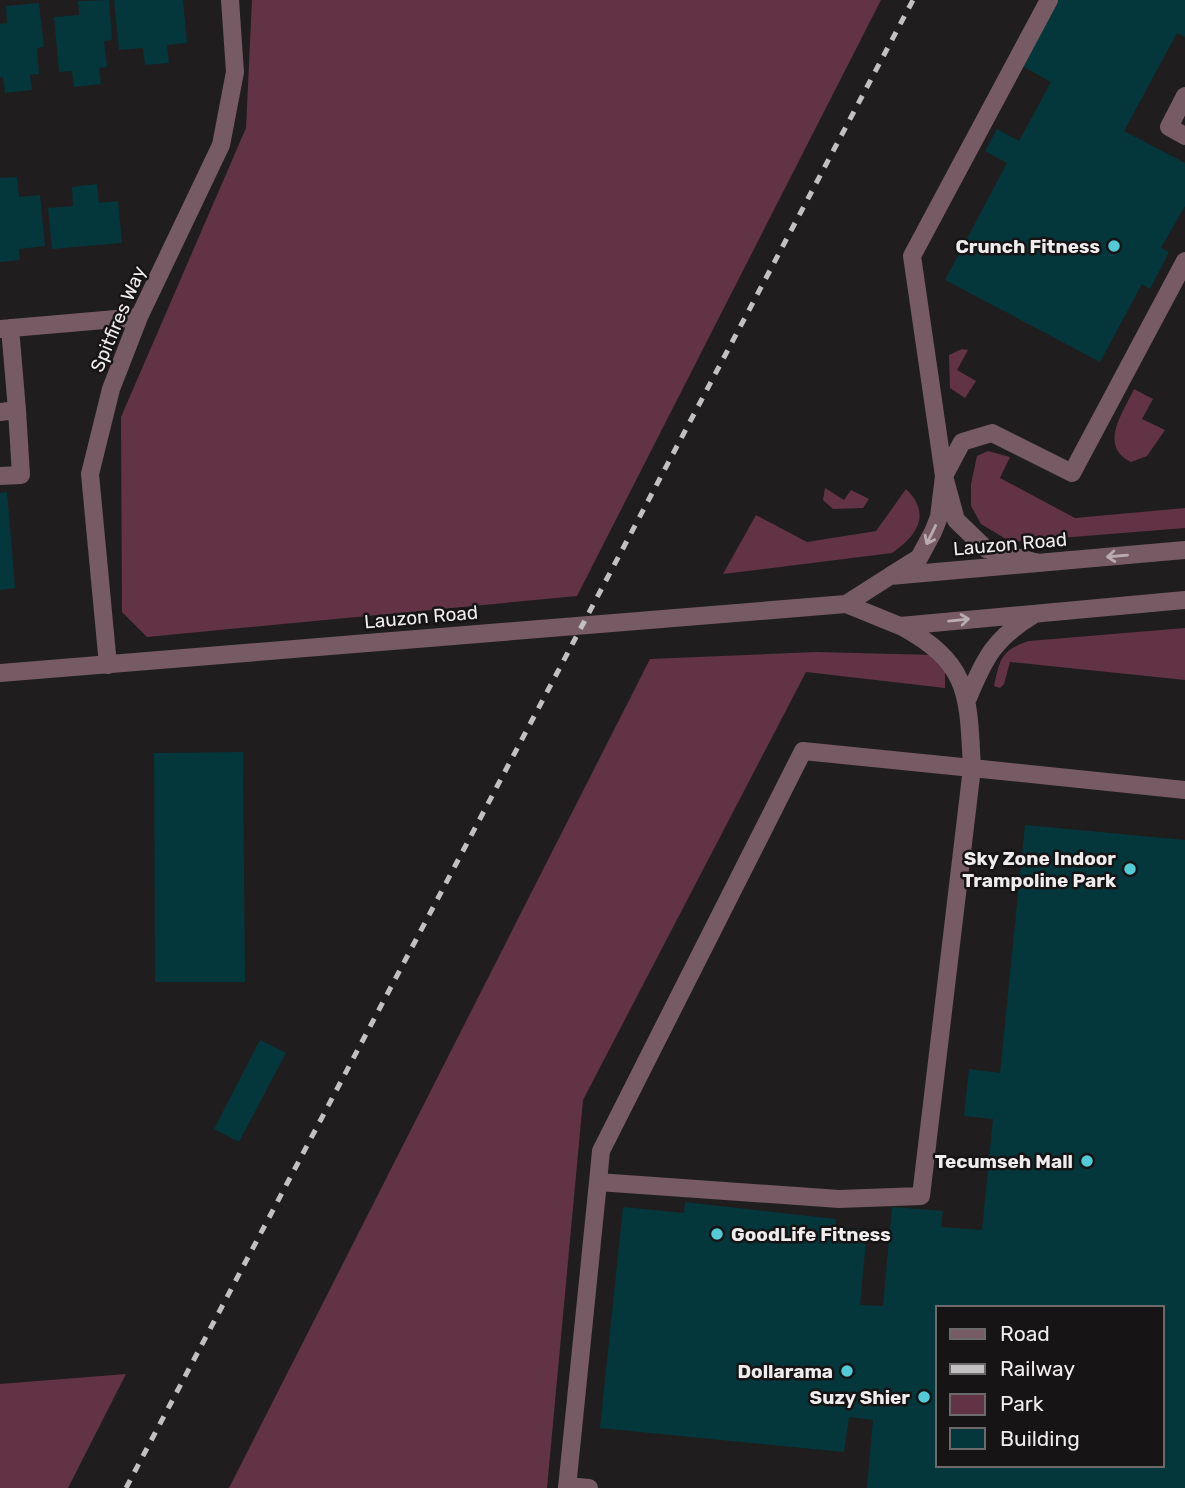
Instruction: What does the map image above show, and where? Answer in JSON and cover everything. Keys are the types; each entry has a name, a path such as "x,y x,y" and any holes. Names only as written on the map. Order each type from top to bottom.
{"street":[{"name":"Spitfires Way","path":"108,665 90,474 111,390 139,317 221,145 235,72 230,0"},
{"path":"1038,563 986,549 956,520 943,476 912,256 1049,0"},
{"path":"1185,96 1169,128 1185,136"},
{"path":"890,576 919,558 933,533 939,517 943,476 962,442 992,433 1072,473 1185,261"},
{"path":"0,476 21,475 8,411 5,328 139,317"},
{"name":"Lauzon Road","path":"846,604 890,576 1185,550"},
{"name":"Lauzon Road","path":"0,673 846,604 901,626 1185,600"},
{"path":"968,698 981,666 1006,632 1038,612"},
{"path":"598,1182 839,1199 922,1196 972,768 968,698 953,670 933,644 901,626"},
{"path":"589,1488 567,1487 601,1151 803,751 1185,790"}],"green space":[{"path":"252,0 881,0 577,596 147,637 122,612 121,417 246,128"},
{"path":"962,349 968,350 957,370 976,381 965,398 950,388 949,355"},
{"path":"1134,389 1153,399 1142,419 1165,430 1147,456 1131,462 1121,455 1115,438 1116,428"},
{"path":"988,451 1010,457 1000,478 1075,518 1185,508 1185,528 1011,542 981,524 971,506 971,484 977,456"},
{"path":"825,488 844,500 851,490 869,499 863,508 833,509 823,500"},
{"path":"906,489 914,498 920,516 914,532 892,553 723,574 756,515 807,542 876,531"},
{"path":"1185,628 1185,680 1010,662 1004,684 1000,688 994,686 1003,657 1013,648 1029,641"},
{"path":"816,652 936,655 945,665 945,688 806,672 583,1100 547,1488 229,1488 650,659"},
{"path":"126,1374 68,1488 0,1488 0,1384"}],"building":[{"path":"109,0 112,40 104,41 107,67 99,68 101,84 74,87 72,71 59,72 54,17 79,15 78,1"},
{"path":"114,0 183,0 187,43 167,45 169,63 145,65 143,48 119,50"},
{"path":"1058,0 1185,0 1185,37 1177,33 1124,131 1185,163 1185,206 1161,248 1169,252 1150,289 1142,284 1100,362 945,280 1007,163 985,151 997,129 1019,141 1051,82 1022,66"},
{"path":"39,3 44,47 37,48 39,74 30,75 32,90 5,93 3,77 0,78 0,24 7,23 6,6"},
{"path":"17,177 19,197 40,195 45,246 19,249 20,260 0,262 0,178"},
{"path":"97,184 99,203 118,201 122,243 52,249 48,208 73,206 72,187"},
{"path":"7,492 15,588 0,590 0,493"},
{"path":"243,752 245,982 155,982 154,753"},
{"name":"Tecumseh Mall","path":"1025,825 1185,840 1185,1488 867,1488 873,1420 849,1417 844,1452 600,1428 623,1207 684,1213 685,1202 836,1219 835,1227 867,1230 860,1305 883,1306 892,1207 943,1211 941,1227 982,1230 993,1119 964,1116 969,1069 1000,1073"},
{"path":"260,1040 286,1053 239,1142 214,1129"}],"railway":[{"path":"126,1488 913,0"}],"place":[{"name":"Crunch Fitness","path":"1114,246"},
{"name":"Sky Zone Indoor Trampoline Park","path":"1130,869"},
{"name":"Tecumseh Mall","path":"1087,1161"},
{"name":"GoodLife Fitness","path":"717,1234"},
{"name":"Dollarama","path":"847,1371"},
{"name":"Suzy Shier","path":"924,1397"}]}
